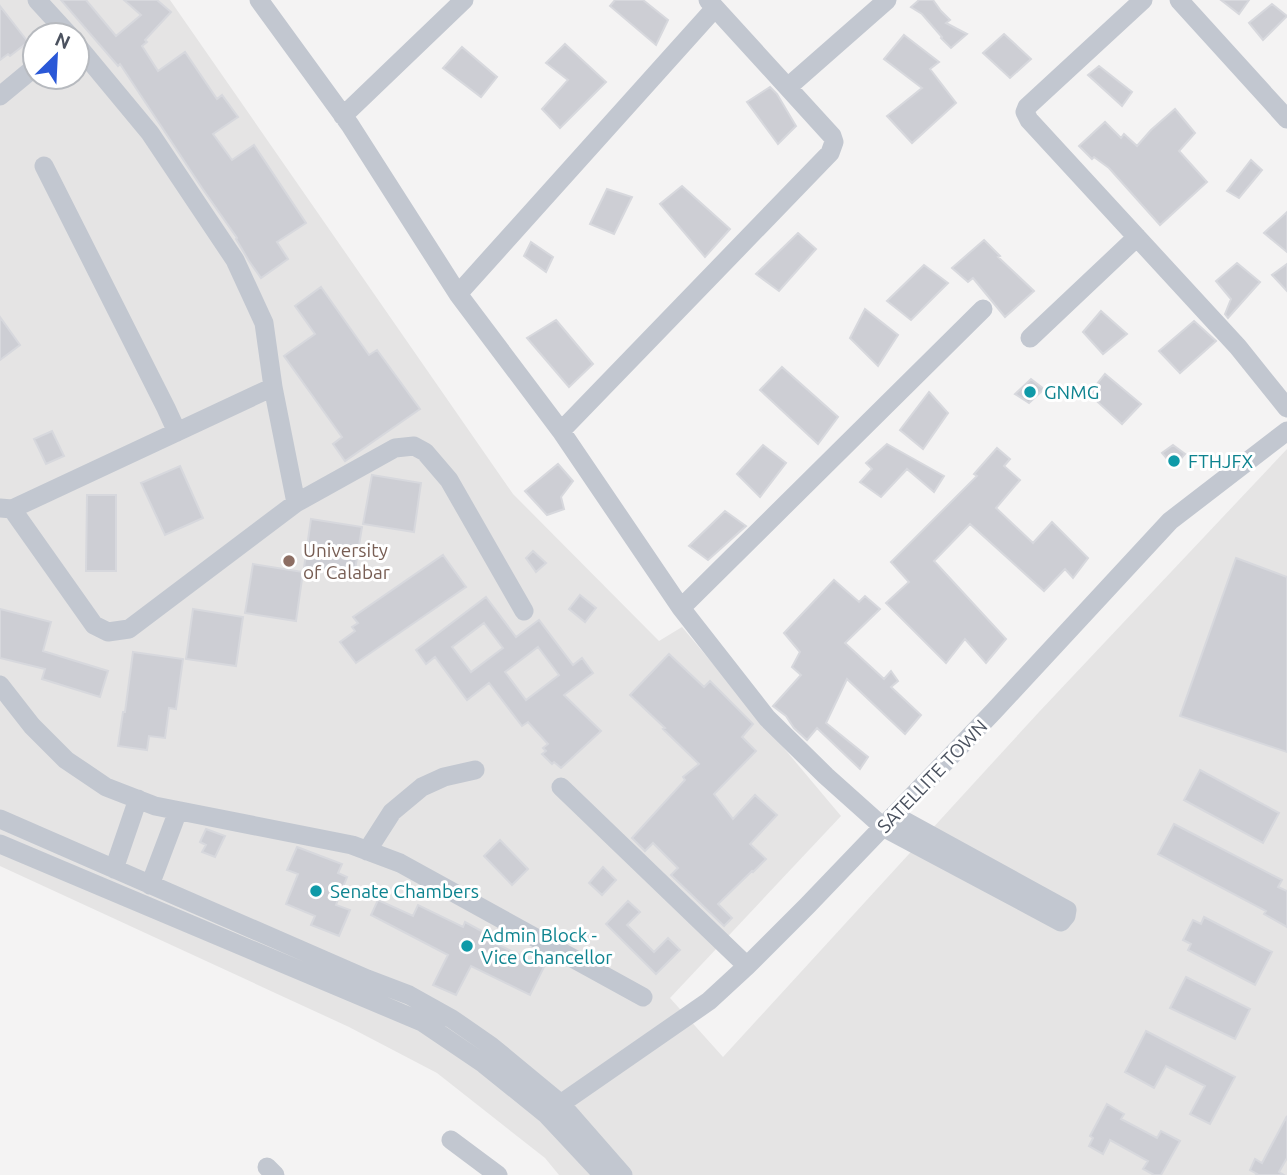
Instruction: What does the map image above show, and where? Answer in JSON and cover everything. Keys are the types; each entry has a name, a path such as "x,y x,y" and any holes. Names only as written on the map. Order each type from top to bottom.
{"street":[{"path":"37,0 56,21"},
{"path":"260,0 343,116 458,294 561,431 681,608 767,718 826,776 889,821 1061,922 1066,916 1068,910 889,821"},
{"path":"343,116 464,0"},
{"path":"788,87 887,0"},
{"path":"1143,0 1027,107 1025,112 1029,120 1238,347 1287,408"},
{"path":"1179,0 1287,119"},
{"path":"458,294 712,4 832,136 834,142 830,153 561,431"},
{"path":"91,62 150,133 235,260 264,323 273,387 296,503"},
{"path":"0,96 21,79"},
{"path":"44,166 177,432"},
{"path":"1030,338 1137,237"},
{"path":"681,608 983,309"},
{"path":"273,387 6,509 94,625 108,632 129,629 296,503 395,447 414,446 425,452 449,480 524,611"},
{"name":"SATELLITE TOWN","path":"553,1108 709,1002 889,821 1170,521 1287,430"},
{"path":"0,685 32,726 66,760 106,787 155,806 352,845 400,863 643,997"},
{"path":"367,851 392,812 422,787 444,776 475,770"},
{"path":"561,787 747,966"},
{"path":"114,869 138,799"},
{"path":"126,896 142,881 178,811"},
{"path":"0,818 409,995 452,1018 491,1046 623,1175"},
{"path":"0,844 422,1022 553,1108 603,1175"},
{"path":"450,1140 498,1175"}],"shaded area":[{"name":"University of Calabar","path":"0,0 170,0 513,494 659,641 682,627 841,816 670,998 723,1057 1039,712 1287,449 1287,1175 559,1175 545,1158 437,1073 349,1027 0,866"}],"building":[{"path":"61,0 86,0 116,36 141,15 124,0 157,0 171,12 142,46 158,71 185,52 217,99 222,95 238,117 213,134 232,160 254,145 306,223 277,242 288,259 261,278 120,64 118,66 91,35 91,21 79,21"},
{"path":"615,0 643,0 668,20 656,45 610,6"},
{"path":"919,0 933,0 950,20 946,23 967,34 951,48 922,14 911,7"},
{"path":"1221,0 1249,0 1239,14"},
{"path":"1272,4 1287,16 1263,40 1249,23"},
{"path":"0,6 21,33 21,47 0,60"},
{"path":"1004,34 1031,59 1010,78 983,53"},
{"path":"904,35 939,62 930,69 956,103 912,143 887,116 922,88 884,59"},
{"path":"565,44 606,82 560,128 542,109 568,80 546,63"},
{"path":"462,47 497,77 481,97 443,68"},
{"path":"1099,66 1132,92 1122,106 1088,75"},
{"path":"770,87 796,126 778,144 747,102"},
{"path":"1175,109 1195,133 1179,151 1207,182 1160,225 1109,168 1094,157 1092,159 1079,146 1105,122 1121,138 1124,134 1137,146"},
{"path":"1251,160 1262,170 1239,198 1227,191"},
{"path":"682,186 730,229 705,257 660,204"},
{"path":"607,189 632,197 614,234 590,224"},
{"path":"1287,212 1287,252 1264,233"},
{"path":"798,233 816,249 779,291 756,274"},
{"path":"984,240 1034,291 1005,317 973,278 968,282 952,268"},
{"path":"531,242 553,257 546,272 524,256"},
{"path":"1237,263 1260,282 1228,318 1225,314 1231,299 1216,281"},
{"path":"1287,264 1287,291 1272,275"},
{"path":"924,265 948,283 911,320 887,301"},
{"path":"321,287 369,355 377,350 420,409 345,461 333,444 342,437 284,356 315,334 295,306"},
{"path":"865,309 898,335 878,366 850,338"},
{"path":"1101,311 1127,334 1103,354 1083,332"},
{"path":"0,317 20,345 0,360"},
{"path":"556,320 593,364 569,387 527,338"},
{"path":"1194,321 1216,341 1180,373 1159,351"},
{"path":"782,367 838,417 818,444 760,390"},
{"path":"1105,374 1141,404 1122,424 1089,394"},
{"name":"GNMG","path":"1031,379 1044,389 1029,403 1015,394"},
{"path":"929,392 948,413 923,449 900,430"},
{"path":"52,431 64,456 46,464 34,439"},
{"path":"887,444 944,476 934,492 907,469 881,497 860,482 872,469 866,463"},
{"path":"763,445 786,463 760,497 737,474"},
{"name":"FTHJFX","path":"1173,445 1185,454 1174,467 1162,453"},
{"path":"997,448 1010,459 1004,466 1020,480 996,508 1033,543 1052,522 1088,558 1073,578 1065,569 1044,591 970,524 934,561 1006,639 986,663 965,639 946,663 886,603 909,582 891,562 977,476 974,474"},
{"path":"558,464 573,481 561,497 564,509 547,515 525,491"},
{"path":"180,466 203,518 165,535 141,483"},
{"path":"372,475 421,483 414,532 363,524"},
{"path":"87,495 116,495 116,571 86,571"},
{"path":"725,511 746,526 708,560 689,546"},
{"path":"311,519 362,527 354,576 304,568"},
{"path":"533,551 546,563 536,572 526,558"},
{"path":"443,555 466,587 356,663 340,642 355,631 352,627 358,623 353,617"},
{"path":"1236,558 1287,577 1287,752 1180,716"},
{"path":"253,564 303,572 296,621 245,613"},
{"path":"834,580 859,602 865,596 880,609 845,643 884,679 891,671 898,681 891,687 921,715 905,734 847,679 826,723 868,757 860,769 817,728 807,740 786,716 773,706 801,675 792,667 800,652 784,633"},
{"path":"580,595 596,608 585,622 569,609"},
{"path":"486,597 516,637 539,620 573,665 582,658 593,673 564,695 601,731 561,768 554,762 552,764 542,754 546,751 543,748 548,744 528,722 522,726 489,683 467,700 435,657 426,664 416,650","holes":["484,623 503,648 471,672 452,647","538,647 559,675 526,700 505,672"]},
{"path":"0,609 51,622 43,651 108,671 100,697 42,679 45,669 0,658"},
{"path":"193,609 243,617 236,666 186,659"},
{"path":"133,652 183,659 176,709 169,708 165,738 149,736 147,750 118,746"},
{"path":"669,654 704,687 710,681 753,724 742,737 756,751 714,794 733,819 755,795 777,815 750,844 766,859 718,904 732,918 724,926 671,875 678,868 653,843 645,851 632,838 685,780 683,777 699,764 630,695"},
{"path":"1200,770 1279,813 1263,843 1184,800"},
{"path":"1174,824 1282,880 1278,887 1287,891 1287,927 1264,914 1266,911 1158,854"},
{"path":"206,829 225,836 215,857 202,852 206,845 200,842"},
{"path":"500,840 528,869 512,885 484,856"},
{"name":"Senate Chambers","path":"297,847 342,864 338,873 347,877 336,905 350,910 339,936 311,925 315,916 286,904 298,874 287,870"},
{"path":"603,867 616,880 602,895 589,883"},
{"name":"Admin Block - Vice Chancellor","path":"378,900 413,916 418,905 463,927 465,922 487,934 485,938 544,967 530,995 471,966 456,995 433,985 448,955 371,915"},
{"path":"628,901 640,912 627,925 654,952 668,938 680,950 656,974 606,924"},
{"path":"1204,917 1272,952 1255,985 1188,950 1191,944 1183,940 1193,920 1201,924"},
{"path":"1186,977 1250,1009 1235,1039 1170,1008"},
{"path":"1146,1031 1235,1077 1210,1124 1190,1114 1205,1086 1166,1066 1154,1088 1125,1072"},
{"path":"1107,1104 1124,1114 1121,1119 1157,1138 1161,1131 1180,1141 1161,1175 1154,1175 1143,1169 1148,1161 1110,1140 1103,1154 1089,1146 1093,1138 1090,1136"},
{"path":"1287,1116 1287,1158 1279,1172 1284,1175 1256,1175 1250,1170 1255,1159 1262,1163"}],"place":[{"name":"GNMG","path":"1030,392"},
{"name":"FTHJFX","path":"1174,461"},
{"name":"University of Calabar","path":"289,561"},
{"name":"Senate Chambers","path":"316,891"},
{"name":"Admin Block - Vice Chancellor","path":"467,946"}]}
